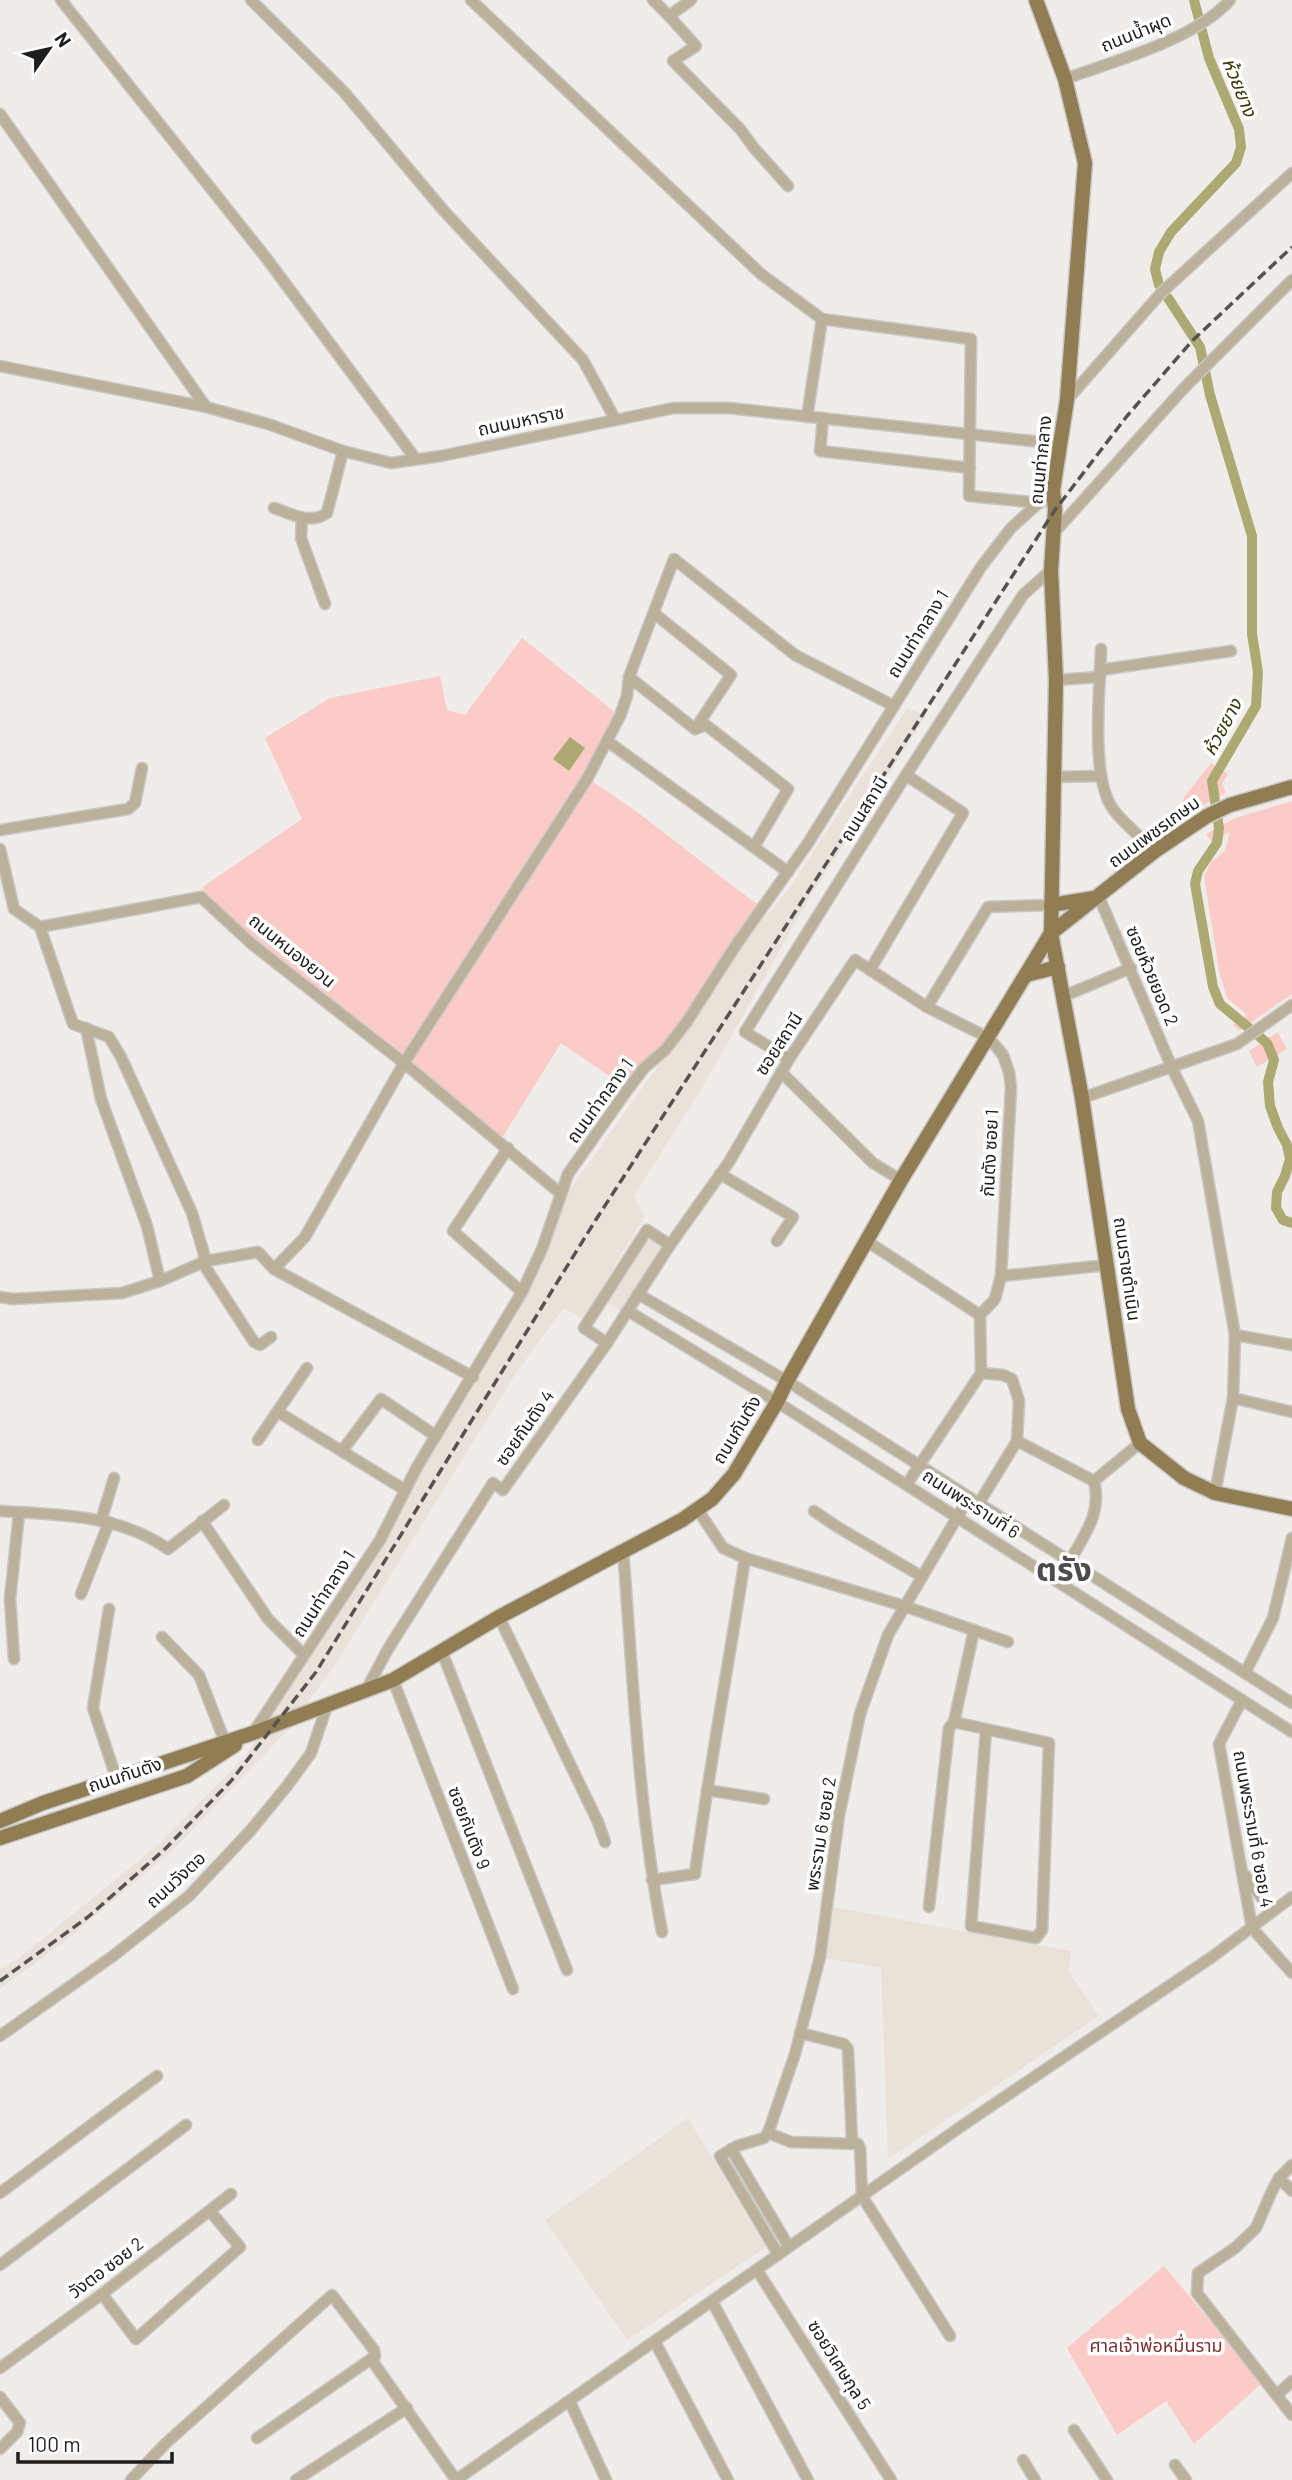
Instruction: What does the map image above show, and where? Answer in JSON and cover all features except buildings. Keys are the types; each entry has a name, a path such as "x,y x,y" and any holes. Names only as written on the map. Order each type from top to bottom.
{"main road":[{"name":"ถนนท่ากลาง","path":"1036,0 1065,79 1085,163 1067,400 1053,490 1055,510 1051,536 1051,570 1056,680 1051,933"},
{"name":"ถนนเพชรเกษม","path":"1051,933 1155,851 1207,816 1230,805 1292,787"},
{"path":"1051,905 1099,897"},
{"name":"ถนนราชดำเนิน","path":"1051,933 1082,1098 1128,1409 1140,1443"},
{"name":"ถนนกันตัง","path":"0,1821 253,1733 393,1680 499,1617 712,1500 734,1474 777,1402 865,1240 1051,933"},
{"path":"1026,975 1058,967"},
{"path":"1140,1443 1184,1478 1216,1493 1292,1509"},
{"name":"ถนนกันตัง","path":"0,1838 187,1776 253,1733"}],"street":[{"path":"61,0 267,260 415,458"},
{"path":"251,0 344,92 444,211 583,359 615,419"},
{"path":"471,0 761,274 822,319 971,339 969,496 1040,503"},
{"path":"653,0 696,46 673,61 740,129 788,186"},
{"path":"669,16 691,0"},
{"name":"ถนนน้ำผุด","path":"1065,79 1177,36 1217,15 1230,0"},
{"path":"0,114 206,407"},
{"path":"1067,400 1161,293 1292,173"},
{"path":"1051,536 1184,388 1292,279"},
{"path":"807,417 822,319"},
{"name":"ถนนมหาราช","path":"0,366 206,407 268,424 343,451 391,463 441,456 674,408 729,408 1060,444"},
{"path":"823,418 820,451 970,468"},
{"path":"274,508 302,518 319,519 327,513 343,451"},
{"name":"ถนนท่ากลาง 1","path":"253,1733 380,1540 405,1490 522,1292 542,1248 568,1174 622,1096 686,1023 736,945 808,843 981,567 1012,528 1053,490"},
{"path":"302,518 301,538 325,604"},
{"path":"274,1269 305,1237 404,1063 587,779 627,696 629,677 674,559 795,655 894,706"},
{"name":"ถนนสถานี","path":"789,1059 745,1032 1023,594 1051,570"},
{"path":"654,614 731,675 695,729"},
{"path":"1101,649 1103,789 1114,809 1155,851"},
{"path":"1056,680 1231,651"},
{"path":"629,677 695,729"},
{"path":"695,729 706,725 788,789 754,847"},
{"path":"607,741 788,872"},
{"path":"0,830 128,809 135,803 142,768"},
{"path":"906,775 963,813 870,970 927,1007 989,1038"},
{"path":"1054,777 1101,776"},
{"path":"0,849 14,909 40,927 73,1024 109,1037 121,1057 192,1213 204,1262 254,1342 260,1345 271,1337"},
{"name":"ถนนหนองยวน","path":"40,927 201,897 253,945 404,1063 561,1194"},
{"name":"ซอยห้วยยอด 2","path":"1099,897 1172,1068 1198,1121 1235,1335 1233,1398 1216,1493"},
{"path":"927,1007 988,907 1051,905"},
{"name":"ซอยสถานี","path":"649,1276 720,1174 780,1073 856,960 870,970"},
{"path":"1064,996 1131,968"},
{"path":"1082,1098 1237,1044 1292,1005"},
{"path":"86,1028 102,1099 147,1226 160,1281"},
{"name":"กันตัง ซอย 1","path":"989,1038 1003,1055 1011,1087 1001,1276"},
{"path":"780,1073 873,1163 901,1180"},
{"path":"508,1148 453,1231 522,1292"},
{"path":"720,1174 793,1217 777,1241"},
{"path":"607,1343 584,1328 647,1230 670,1245"},
{"path":"865,1240 980,1315"},
{"path":"0,1297 122,1293 160,1281 204,1262 258,1252 274,1269 473,1377"},
{"path":"907,1484 981,1373 980,1315 995,1299 1001,1276 1108,1265"},
{"name":"ซอยกันตัง 4","path":"365,1692 388,1648 493,1483 503,1490 607,1343 649,1276"},
{"name":"ถนนพระรามที่ 6","path":"638,1294 787,1381 1292,1703"},
{"name":"ถนนพระรามที่ 6","path":"628,1311 907,1484 1292,1731"},
{"path":"1235,1335 1292,1345"},
{"path":"258,1440 307,1368"},
{"path":"981,1373 1003,1375 1012,1379 1019,1401 1017,1441 1094,1481 1098,1496 1096,1513 1070,1561"},
{"path":"1233,1398 1292,1412"},
{"path":"342,1451 381,1399 436,1436"},
{"path":"278,1412 405,1490"},
{"name":"พระราม 6 ซอย 2","path":"768,2133 800,2033 820,1957 839,1816 860,1714 888,1635 957,1516 974,1500 1017,1441"},
{"path":"1094,1481 1140,1443"},
{"path":"81,1594 105,1521 114,1478"},
{"path":"0,1511 105,1521 148,1535 168,1549 224,1505"},
{"path":"698,1510 723,1548 745,1558 904,1606 1008,1642"},
{"path":"814,1511 921,1576"},
{"path":"14,1659 10,1599 19,1513"},
{"path":"202,1521 268,1619 304,1655"},
{"path":"1245,1672 1273,1618 1292,1538"},
{"path":"623,1550 638,1747 652,1880 662,1931"},
{"path":"652,1880 695,1874 706,1790 729,1667 745,1558"},
{"path":"109,1609 93,1708 117,1780"},
{"path":"499,1617 598,1822 605,1842"},
{"path":"929,1907 949,1728 954,1722 974,1630"},
{"path":"162,1637 199,1675 225,1742"},
{"path":"442,1652 568,1970"},
{"name":"ซอยกันตัง 9","path":"393,1680 513,1989"},
{"name":"ถนนพระรามที่ 6 ซอย 4","path":"1242,1700 1219,1744 1252,1928"},
{"name":"ถนนวังตอ","path":"0,2036 113,1956 189,1896 251,1830 287,1786 310,1753 327,1706"},
{"path":"954,1722 1049,1743 1042,1930 1036,1938 971,1926 986,1730"},
{"path":"706,1790 764,1799"},
{"path":"1244,1874 1272,1912"},
{"path":"371,2359 456,2480 713,2303 778,2254 1252,1928 1292,1897"},
{"path":"1252,1928 1292,1973"},
{"path":"800,2033 844,2044 848,2049 852,2142"},
{"path":"0,2193 157,2076"},
{"path":"0,2265 186,2125"},
{"path":"778,2254 720,2156 731,2149 764,2138 768,2133 791,2142 858,2144 862,2196 950,2336"},
{"path":"731,2149 789,2247"},
{"path":"1292,2165 1279,2178 1256,2228 1235,2248 1198,2273 1198,2293 1292,2415"},
{"path":"1279,2178 1292,2190"},
{"name":"วังตอ ซอย 2","path":"0,2368 102,2294 230,2194"},
{"path":"102,2294 136,2339 240,2247 210,2211"},
{"name":"ซอยวิเศษกุล 5","path":"757,2270 891,2480"},
{"path":"131,2480 165,2444 332,2295 374,2350 375,2356 257,2438"},
{"path":"713,2303 808,2480"},
{"path":"655,2342 728,2480"},
{"path":"1276,2395 1292,2381"},
{"path":"0,2397 20,2423 18,2432 0,2449"},
{"path":"570,2402 606,2480"},
{"path":"296,2480 407,2408"},
{"path":"1074,2430 1107,2480"},
{"path":"1023,2460 1035,2480"},
{"path":"1175,2465 1186,2480"}],"shaded area":[{"path":"907,708 926,716 808,900 702,1088 634,1196 644,1217 583,1319 564,1308 514,1376 333,1668 282,1736 174,1849 64,1942 0,1989 0,1969 18,1959 159,1844 244,1758 361,1580 414,1484 516,1316 565,1197 754,930 789,889"},
{"path":"570,737 585,748 569,771 553,759"},
{"path":"650,1237 663,1246 621,1311 605,1301"},
{"path":"834,1907 1071,1951 1069,1972 1099,2016 888,2159 881,1968 824,1958"},
{"path":"688,2118 766,2247 627,2340 545,2220"}],"green space":[{"path":"522,638 620,716 588,779 633,809 763,908 687,1020 628,1089 561,1043 500,1141 201,897 204,886 302,819 265,738 330,698 440,676 447,710 465,715"},
{"path":"1211,763 1228,774 1222,784 1226,792 1178,820 1184,797"},
{"path":"1292,801 1292,994 1239,1031 1233,1025 1247,1015 1227,998 1219,971 1204,876 1211,862 1225,851 1230,832 1211,841 1206,834 1235,818"},
{"path":"1278,1032 1287,1049 1257,1067 1249,1051"},
{"name":"ศาลเจ้าพ่อหมื่นราม","path":"1164,2266 1262,2383 1194,2444 1166,2401 1117,2435 1067,2348"}],"waterway":[{"name":"ห้วยยาง","path":"1159,285 1155,269 1159,252 1171,232 1236,163 1241,147 1239,129 1209,58 1194,0"},
{"name":"ห้วยยาง","path":"1168,298 1200,347 1210,395 1252,536 1252,634 1258,672 1256,706 1212,781 1219,828 1217,843 1198,871 1195,884 1213,987 1220,1004 1267,1043 1274,1060 1268,1082 1270,1106 1287,1145 1290,1159 1277,1192 1276,1208 1283,1220 1292,1223"}],"railway":[{"path":"0,1981 88,1917 165,1849 231,1781 316,1672 597,1218 1055,510 1127,416 1192,341 1292,247"}],"district":[{"name":"ตรัง","path":"1064,1570"}]}
